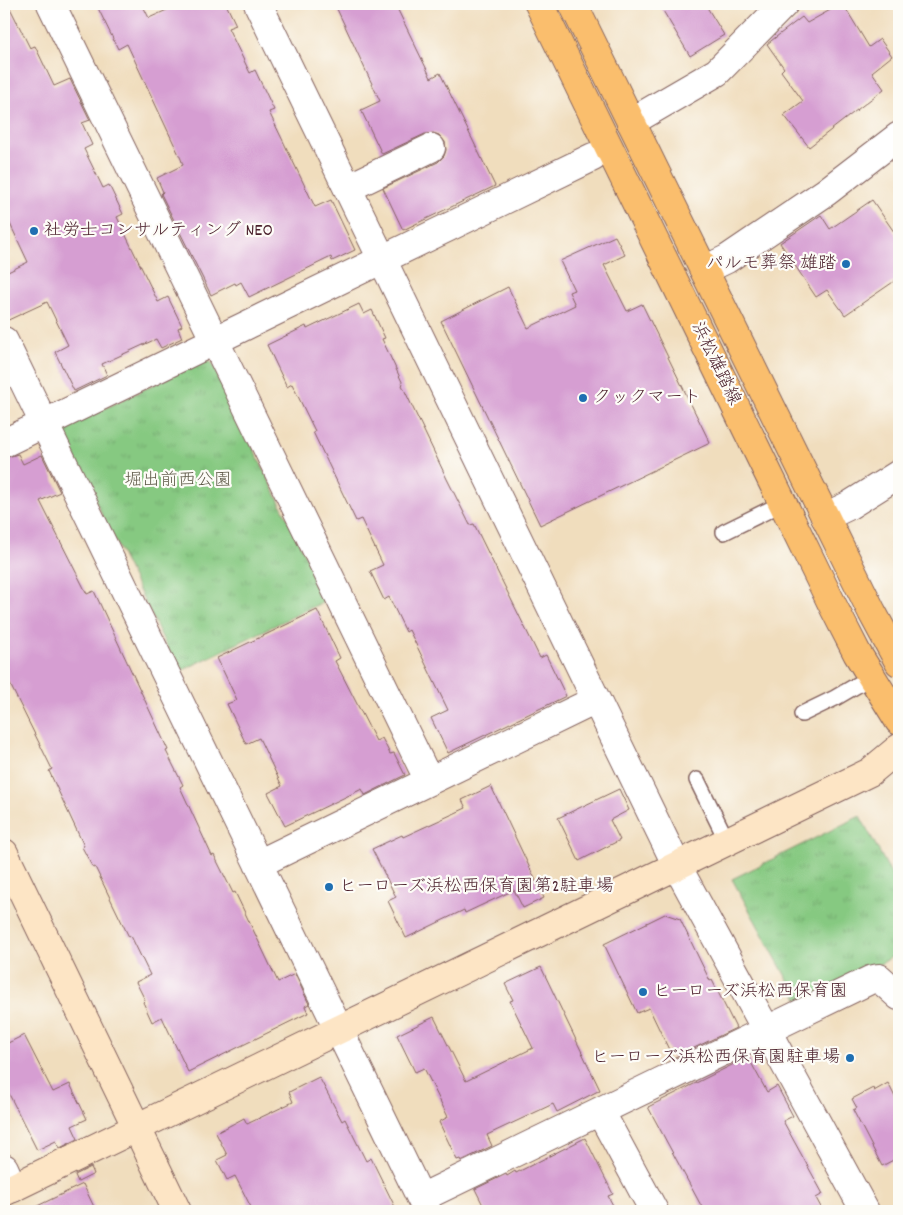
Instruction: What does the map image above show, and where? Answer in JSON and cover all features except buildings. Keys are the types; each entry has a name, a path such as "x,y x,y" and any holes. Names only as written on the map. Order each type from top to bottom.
{"main road":[{"name":"浜松雄踏線","path":"538,4 834,608 899,721"},
{"name":"浜松雄踏線","path":"574,4 825,517 899,662"}],"street":[{"path":"51,4 429,781"},
{"path":"258,4 677,866 865,1211"},
{"path":"631,122 717,72 784,4"},
{"path":"704,270 727,259 826,192 899,136"},
{"path":"348,188 431,148"},
{"path":"4,443 593,157"},
{"path":"4,341 424,1205 600,1111 870,980 879,978 899,996"},
{"path":"825,517 848,506 899,474"},
{"path":"258,864 596,700"},
{"path":"7,1183 137,1128 870,772 899,748"},
{"path":"4,853 178,1211"},
{"path":"600,1111 654,1211"}],"lane":[{"path":"724,532 783,503"},
{"path":"802,714 872,677"},
{"path":"697,780 727,841"}],"green space":[{"name":"堀出前西公園","path":"204,360 212,363 327,600 179,672 63,435 67,427"},
{"path":"860,816 899,888 899,952 884,962 800,1002 732,879"}],"place":[{"name":"社労士コンサルティング NEO","path":"34,231"},
{"name":"パルモ葬祭 雄踏","path":"846,264"},
{"name":"クックマート","path":"583,398"},
{"name":"ヒーローズ浜松西保育園第2駐車場","path":"329,887"},
{"name":"ヒーローズ浜松西保育園","path":"643,992"},
{"name":"ヒーローズ浜松西保育園駐車場","path":"850,1058"}]}
